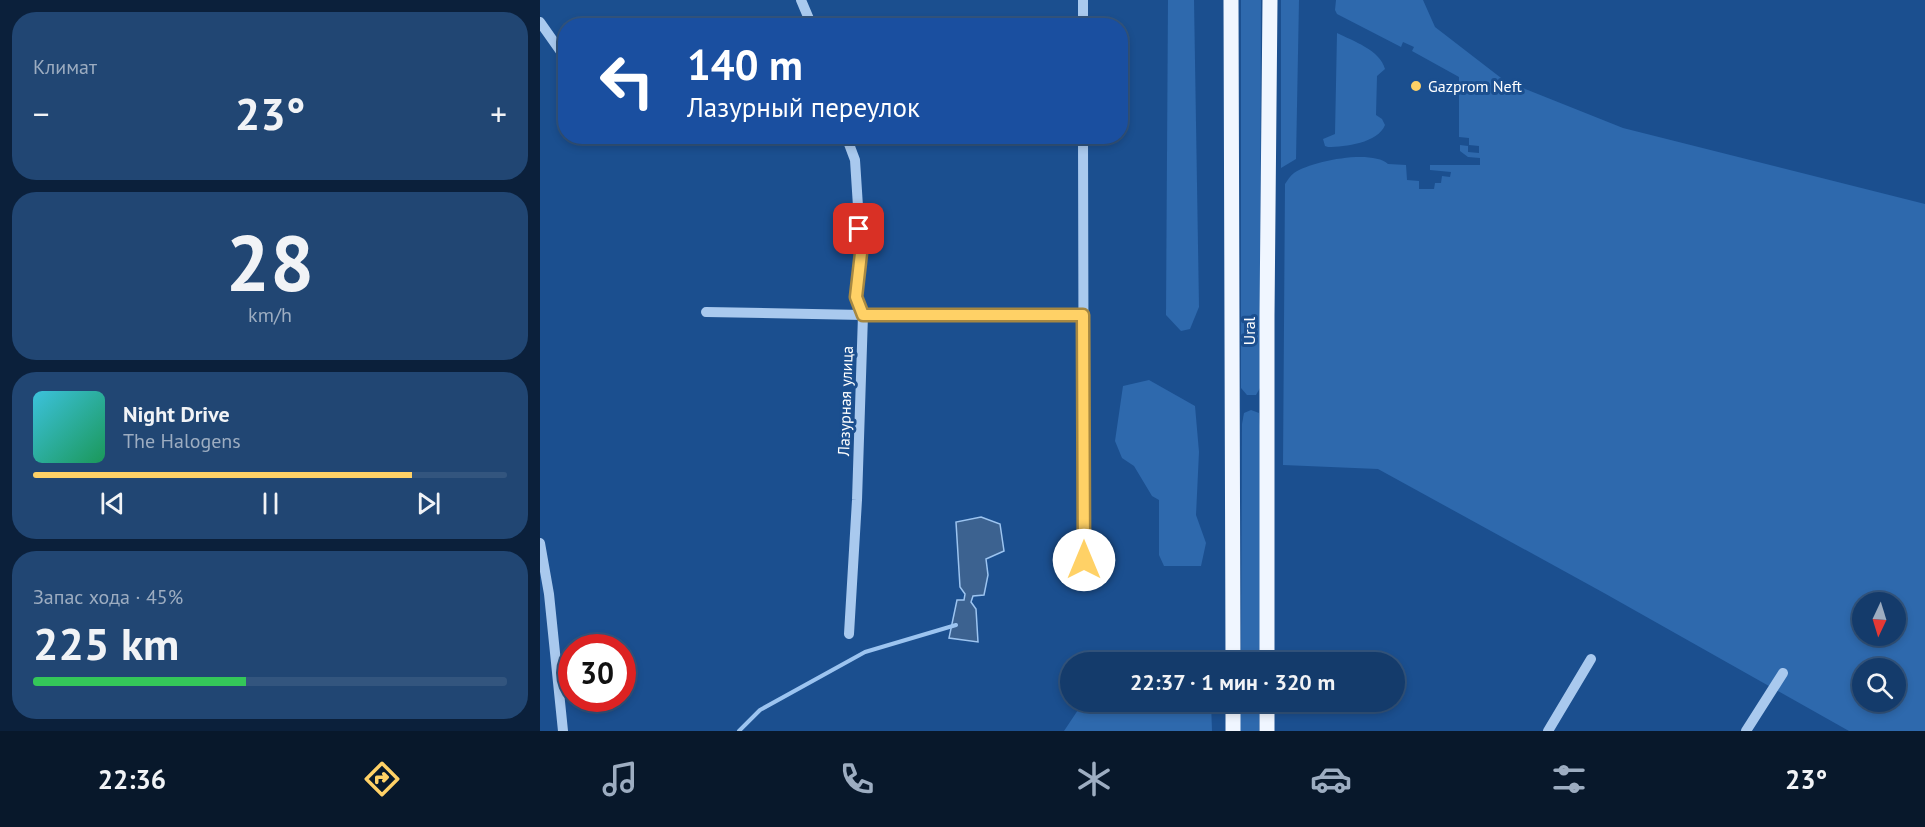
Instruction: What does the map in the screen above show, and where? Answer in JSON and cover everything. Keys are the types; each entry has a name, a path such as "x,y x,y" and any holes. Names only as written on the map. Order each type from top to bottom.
{"main road":[{"name":"Ural","path":"1231,0 1233,652"},
{"name":"Ural","path":"1267,652 1270,0"},
{"path":"1233,712 1233,731"},
{"path":"1267,712 1267,731"}],"street":[{"path":"801,0 809,18"},
{"path":"1083,0 1083,18"},
{"path":"540,22 558,48"},
{"name":"Лазурная улица","path":"849,144 855,160 861,253 856,297 863,315 857,500 849,634"},
{"path":"1083,144 1084,560"},
{"path":"706,312 1083,315"},
{"path":"540,543 549,594 563,731"},
{"path":"1548,731 1591,659"},
{"path":"1746,731 1783,673"}],"shaded area":[{"path":"1168,0 1194,0 1199,307 1190,329 1181,331 1166,315"},
{"path":"1241,0 1261,0 1260,388 1256,395 1247,395 1241,388"},
{"path":"1281,0 1299,0 1296,159 1281,168"},
{"path":"1336,0 1423,0 1435,27 1505,81 1623,128 1925,204 1925,731 1849,731 1378,469 1283,465 1285,184 1293,174 1302,169 1341,158 1369,157 1388,164 1406,165 1407,180 1419,181 1419,189 1434,189 1435,183 1441,183 1442,176 1450,177 1451,172 1430,170 1430,165 1480,165 1480,158 1468,157 1460,151 1460,145 1468,146 1468,152 1479,153 1479,146 1469,145 1469,138 1459,137 1459,77 1412,51 1414,47 1403,42 1401,47 1337,14"},
{"path":"1337,33 1372,51 1382,62 1385,69 1377,76 1376,115 1385,125 1376,136 1368,140 1352,145 1328,147 1325,146 1323,139 1335,134"},
{"path":"1149,380 1195,406 1199,452 1196,515 1206,543 1201,566 1164,566 1159,555 1159,500 1152,496 1134,466 1122,458 1115,441 1123,386"},
{"path":"1251,410 1259,413 1260,426 1260,652 1241,652 1242,424 1244,413"},
{"path":"981,517 1000,524 1004,551 986,559 988,575 984,595 973,596 971,602 976,609 978,642 949,638 957,600 964,600 965,594 960,587 956,522"},
{"path":"1077,712 1211,712 1212,731 1064,731"},
{"path":"1240,712 1259,712 1259,731 1240,731"}],"waterway":[{"path":"739,731 760,710 865,652 956,625"}],"place":[{"name":"Gazprom Neft","path":"1416,86"}],"route":[{"path":"859,229 861,253 856,297 863,315 1083,315 1084,560"}]}
